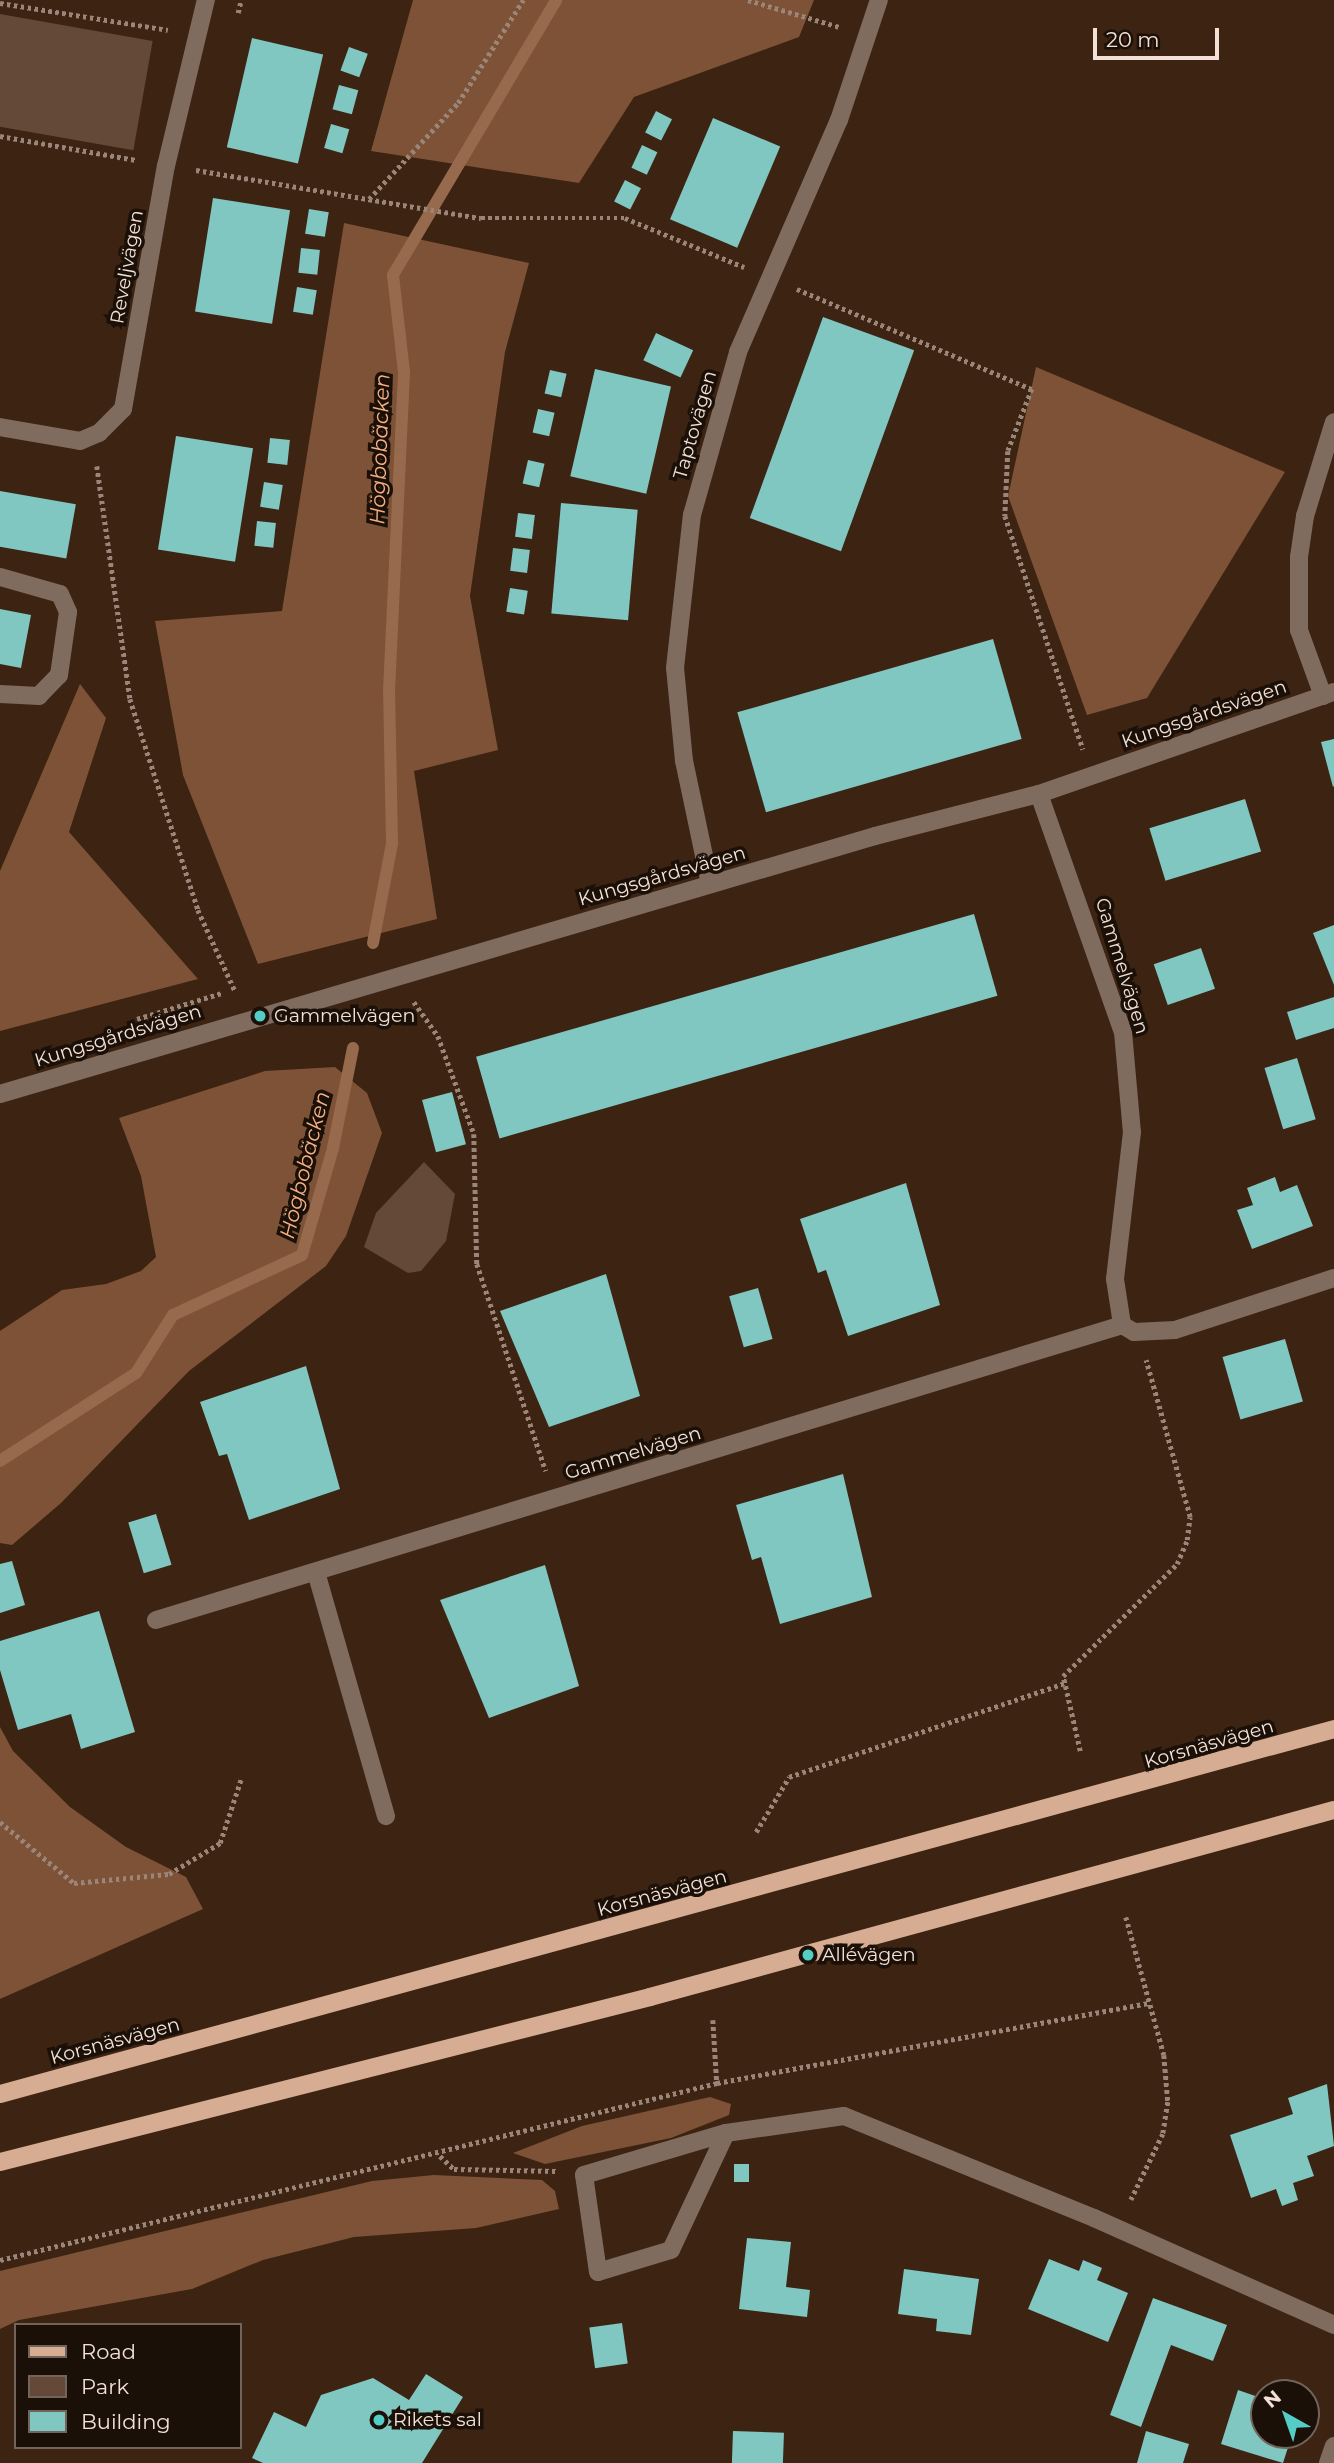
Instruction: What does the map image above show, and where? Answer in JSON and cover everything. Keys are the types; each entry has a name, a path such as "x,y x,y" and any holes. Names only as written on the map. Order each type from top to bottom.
{"main road":[{"name":"Korsnäsvägen","path":"0,2094 1334,1729"},
{"path":"0,2162 663,1993 1334,1810"}],"street":[{"name":"Reveljvägen","path":"0,427 80,441 99,433 123,409 206,0"},
{"name":"Taptovägen","path":"710,884 684,761 677,617 709,438 771,279 839,120 879,0"},
{"path":"1328,694 1299,630 1300,557 1305,516 1334,422"},
{"path":"0,577 60,594 68,612 59,676 39,696 0,694"},
{"name":"Kungsgårdsvägen","path":"0,1094 710,884 1039,794 1328,694"},
{"name":"Gammelvägen","path":"1039,794 1085,912 1125,1045 1132,1132 1115,1279 1128,1328"},
{"name":"Gammelvägen","path":"156,1620 1128,1328 1175,1330 1334,1279"},
{"path":"316,1572 386,1816"},
{"path":"726,2133 671,2250 598,2272 584,2175 726,2133 815,2117 856,2119 1330,2319"},
{"path":"1328,2463 1334,2446"}],"path":[{"path":"369,199 458,103 523,0"},
{"path":"748,0 866,37"},
{"path":"0,3 197,34"},
{"path":"395,204 481,218 625,218 1032,389 1008,451 1005,516 1084,750"},
{"path":"95,457 131,699 198,910 235,991"},
{"path":"396,976 438,1036 474,1133 471,1220 477,1264 555,1499"},
{"path":"1080,1751 1063,1676 1095,1638 1177,1564 1187,1540 1190,1517 1159,1393 1128,1328"},
{"path":"756,1832 789,1777 1065,1683"},
{"path":"0,1822 75,1883 169,1874 220,1843 242,1779"},
{"path":"1112,2227 1142,2185 1163,2134 1164,2056 1126,1917"},
{"path":"0,2260 440,2156 717,2082 1150,2003"},
{"path":"713,2020 717,2082"},
{"path":"440,2156 454,2169 584,2175"}],"green space":[{"path":"0,14 153,41 133,150 0,127"},
{"path":"424,1162 455,1194 446,1241 421,1271 408,1273 364,1247 376,1213"}],"shaded area":[{"path":"413,0 814,0 799,37 634,97 579,183 371,151"},
{"path":"344,223 529,263 505,352 470,596 498,750 414,771 437,919 258,964 183,775 155,621 282,611"},
{"path":"1036,367 1285,472 1147,698 1087,715 1008,496"},
{"path":"80,684 106,718 69,832 198,979 0,1031 0,871"},
{"path":"335,1067 367,1093 382,1133 346,1236 326,1266 189,1371 61,1503 12,1545 0,1543 0,1331 62,1290 106,1284 141,1271 156,1257 141,1176 119,1118 265,1071"},
{"path":"0,1727 13,1751 70,1807 126,1847 186,1877 203,1909 0,1999"},
{"path":"710,2097 731,2104 729,2115 671,2138 545,2164 513,2153 582,2126"},
{"path":"434,2175 542,2180 555,2191 559,2209 476,2228 354,2237 263,2260 192,2289 19,2320 0,2329 0,2271 372,2181"}],"building":[{"path":"252,38 323,54 298,164 227,147"},
{"path":"349,47 368,54 359,77 340,70"},
{"path":"339,85 358,90 352,114 333,109"},
{"path":"656,111 672,119 661,141 645,132"},
{"path":"713,118 780,147 737,248 670,219"},
{"path":"331,124 349,129 342,153 324,148"},
{"path":"642,145 657,152 647,175 631,168"},
{"path":"625,180 641,188 630,210 614,201"},
{"path":"213,198 290,210 272,324 195,312"},
{"path":"309,209 329,212 325,237 305,234"},
{"path":"301,248 320,250 317,275 298,273"},
{"path":"297,287 317,290 313,315 293,312"},
{"path":"823,317 914,350 841,551 750,518"},
{"path":"656,333 693,350 680,378 643,360"},
{"path":"595,369 671,387 646,494 570,476"},
{"path":"550,370 567,374 561,397 545,393"},
{"path":"538,409 555,413 549,436 533,432"},
{"path":"176,436 253,448 235,562 158,550"},
{"path":"270,438 290,440 287,465 267,463"},
{"path":"528,460 545,464 539,487 523,483"},
{"path":"264,482 283,485 279,510 260,507"},
{"path":"0,491 76,504 66,559 0,547"},
{"path":"561,503 638,510 628,620 551,614"},
{"path":"518,513 535,515 532,539 515,537"},
{"path":"257,521 276,523 273,548 254,546"},
{"path":"513,548 530,550 527,573 510,571"},
{"path":"510,588 528,591 524,615 506,612"},
{"path":"0,609 31,615 21,668 0,664"},
{"path":"993,639 1022,739 766,812 737,712"},
{"path":"1334,739 1334,786 1333,787 1321,742"},
{"path":"1245,799 1261,852 1165,881 1149,828"},
{"path":"974,914 997,996 499,1138 476,1057"},
{"path":"1334,925 1334,985 1313,933"},
{"path":"1201,948 1215,989 1168,1005 1154,964"},
{"path":"1334,997 1334,1028 1296,1040 1287,1012"},
{"path":"1297,1058 1316,1119 1283,1129 1264,1068"},
{"path":"452,1092 466,1144 436,1152 422,1100"},
{"path":"1275,1177 1280,1192 1297,1185 1313,1226 1252,1249 1237,1210 1253,1205 1247,1188"},
{"path":"906,1183 940,1305 848,1336 826,1270 818,1273 800,1219"},
{"path":"606,1274 640,1396 549,1427 500,1311"},
{"path":"758,1288 773,1339 744,1347 729,1296"},
{"path":"1285,1339 1303,1401 1240,1419 1223,1357"},
{"path":"306,1366 340,1489 249,1520 227,1454 219,1456 200,1402"},
{"path":"843,1474 872,1597 780,1624 761,1557 752,1560 736,1505"},
{"path":"156,1514 171,1565 144,1573 128,1522"},
{"path":"12,1561 25,1605 0,1613 0,1564"},
{"path":"545,1565 579,1686 489,1718 440,1600"},
{"path":"99,1611 135,1732 81,1749 71,1714 18,1730 0,1670 0,1641"},
{"path":"1327,2084 1334,2146 1307,2156 1314,2176 1293,2183 1298,2200 1282,2206 1276,2189 1251,2198 1230,2135 1293,2114 1288,2098"},
{"path":"734,2164 749,2164 749,2182 734,2182"},
{"path":"747,2238 791,2242 786,2287 810,2290 807,2317 739,2309"},
{"path":"1049,2259 1079,2271 1083,2260 1102,2268 1097,2280 1128,2293 1108,2342 1028,2309"},
{"path":"904,2269 979,2279 971,2335 936,2331 937,2319 898,2314"},
{"path":"1153,2298 1227,2325 1213,2361 1171,2345 1141,2427 1110,2415"},
{"path":"622,2323 628,2364 595,2368 589,2328"},
{"name":"Rikets sal","path":"426,2374 463,2397 422,2463 263,2463 252,2458 274,2412 306,2427 321,2395 373,2378 409,2400"},
{"path":"1238,2390 1250,2394 1250,2449 1288,2449 1283,2463 1221,2444"},
{"path":"733,2431 784,2433 783,2463 732,2463"},
{"path":"1146,2431 1189,2444 1183,2463 1137,2463"}],"waterway":[{"name":"Högbobäcken","path":"373,943 392,843 389,691 404,372 393,275 556,0"},
{"name":"Högbobäcken","path":"0,1461 136,1373 173,1315 302,1255 333,1148 353,1048"}],"place":[{"name":"Gammelvägen","path":"260,1016"},
{"name":"Allévägen","path":"808,1955"},
{"name":"Rikets sal","path":"379,2420"}]}
